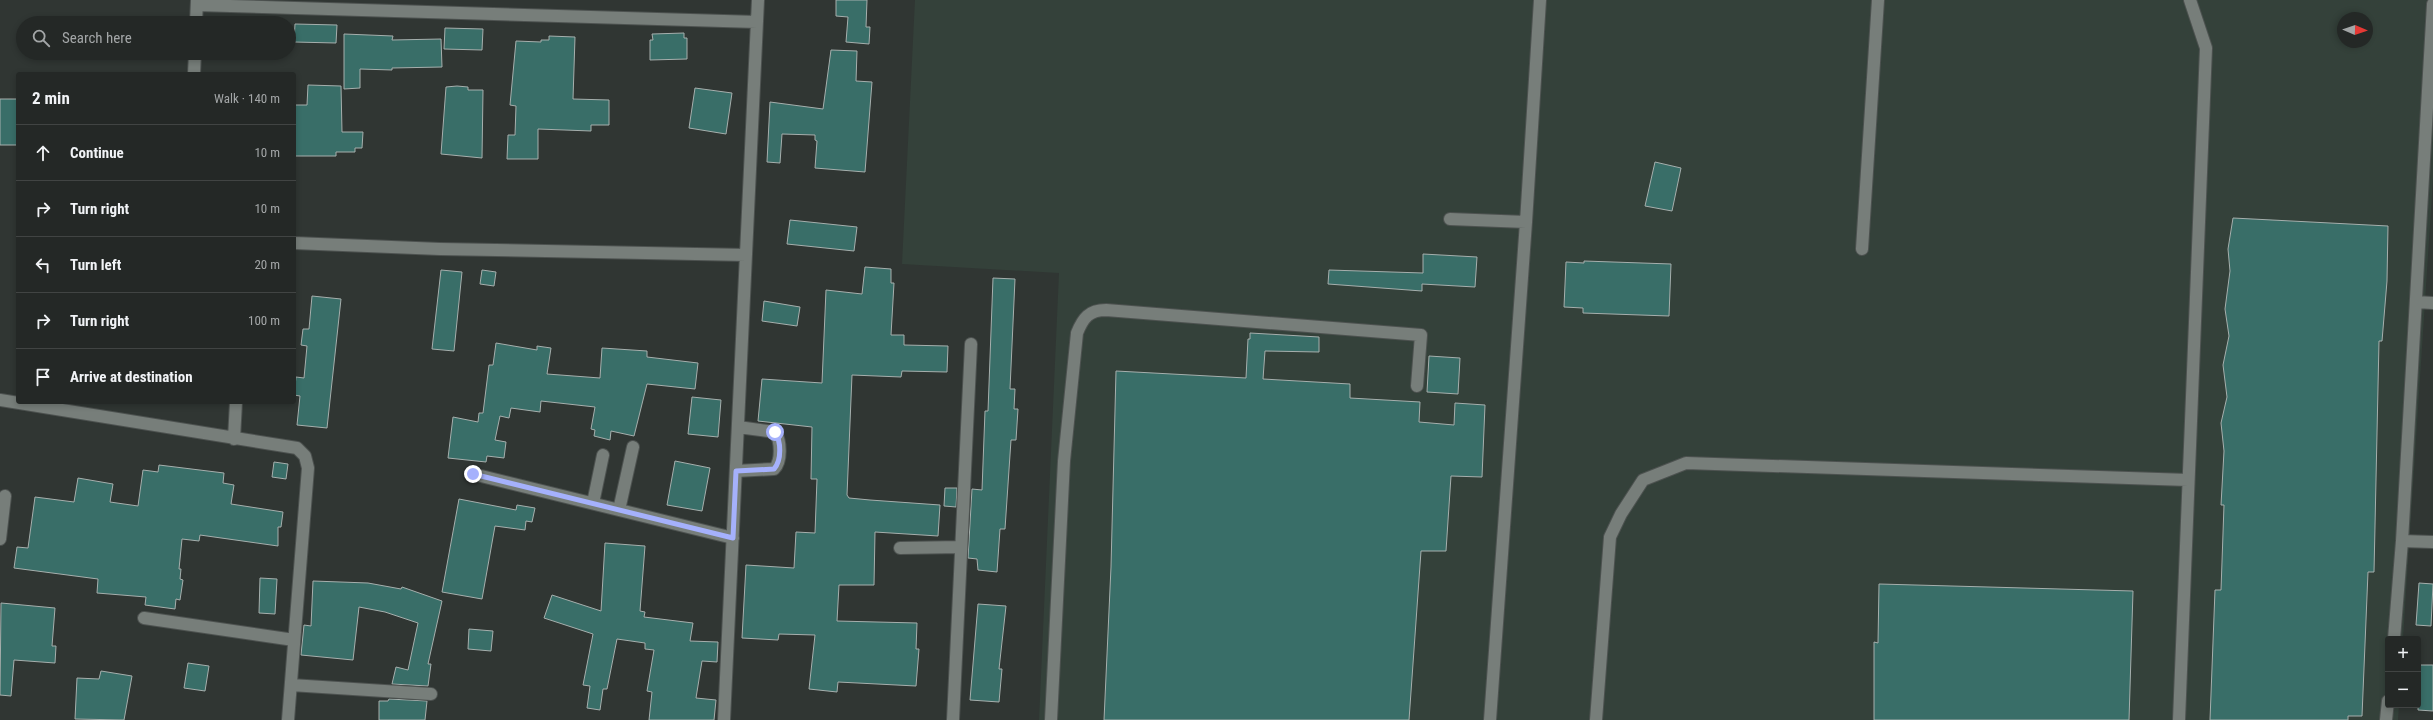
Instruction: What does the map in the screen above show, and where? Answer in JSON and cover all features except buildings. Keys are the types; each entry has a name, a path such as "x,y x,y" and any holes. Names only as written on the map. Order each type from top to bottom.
{"street":[{"path":"724,720 758,0"},
{"path":"1490,720 1526,222 1540,0"},
{"path":"1862,249 1878,0"},
{"path":"2179,720 2206,48 2190,0"},
{"path":"196,16 197,2 403,5 757,22"},
{"path":"2394,636 2402,540 2433,4"},
{"path":"194,72 195,60"},
{"path":"1450,219 1526,222"},
{"path":"296,243 440,249 746,255"},
{"path":"2416,302 2433,303"},
{"path":"1051,720 1064,461 1077,333 1082,321 1089,313 1097,310 1106,310 1421,335 1417,386"},
{"path":"953,720 971,344"},
{"path":"0,400 16,403"},
{"path":"23,404 234,440 297,448 305,456 308,468 288,720"},
{"path":"234,440 236,404"},
{"path":"736,471 774,469 778,460 780,443 775,432 738,427"},
{"path":"619,510 633,447"},
{"path":"593,503 603,455"},
{"path":"1596,720 1610,537 1621,514 1643,480 1686,463 2188,480"},
{"path":"473,474 733,538"},
{"path":"0,539 5,496"},
{"path":"2402,540 2433,542"},
{"path":"900,548 961,547"},
{"path":"144,618 294,640"},
{"path":"291,685 431,694"},
{"path":"2386,720 2387,708"}],"shaded area":[{"path":"915,0 2433,0 2433,179 2403,636 2385,636 2385,708 2399,708 2398,720 1039,720 1059,273 902,264"}],"route":[{"path":"473,474 733,538 736,471 770,471 777,466 780,443 775,432"}]}
